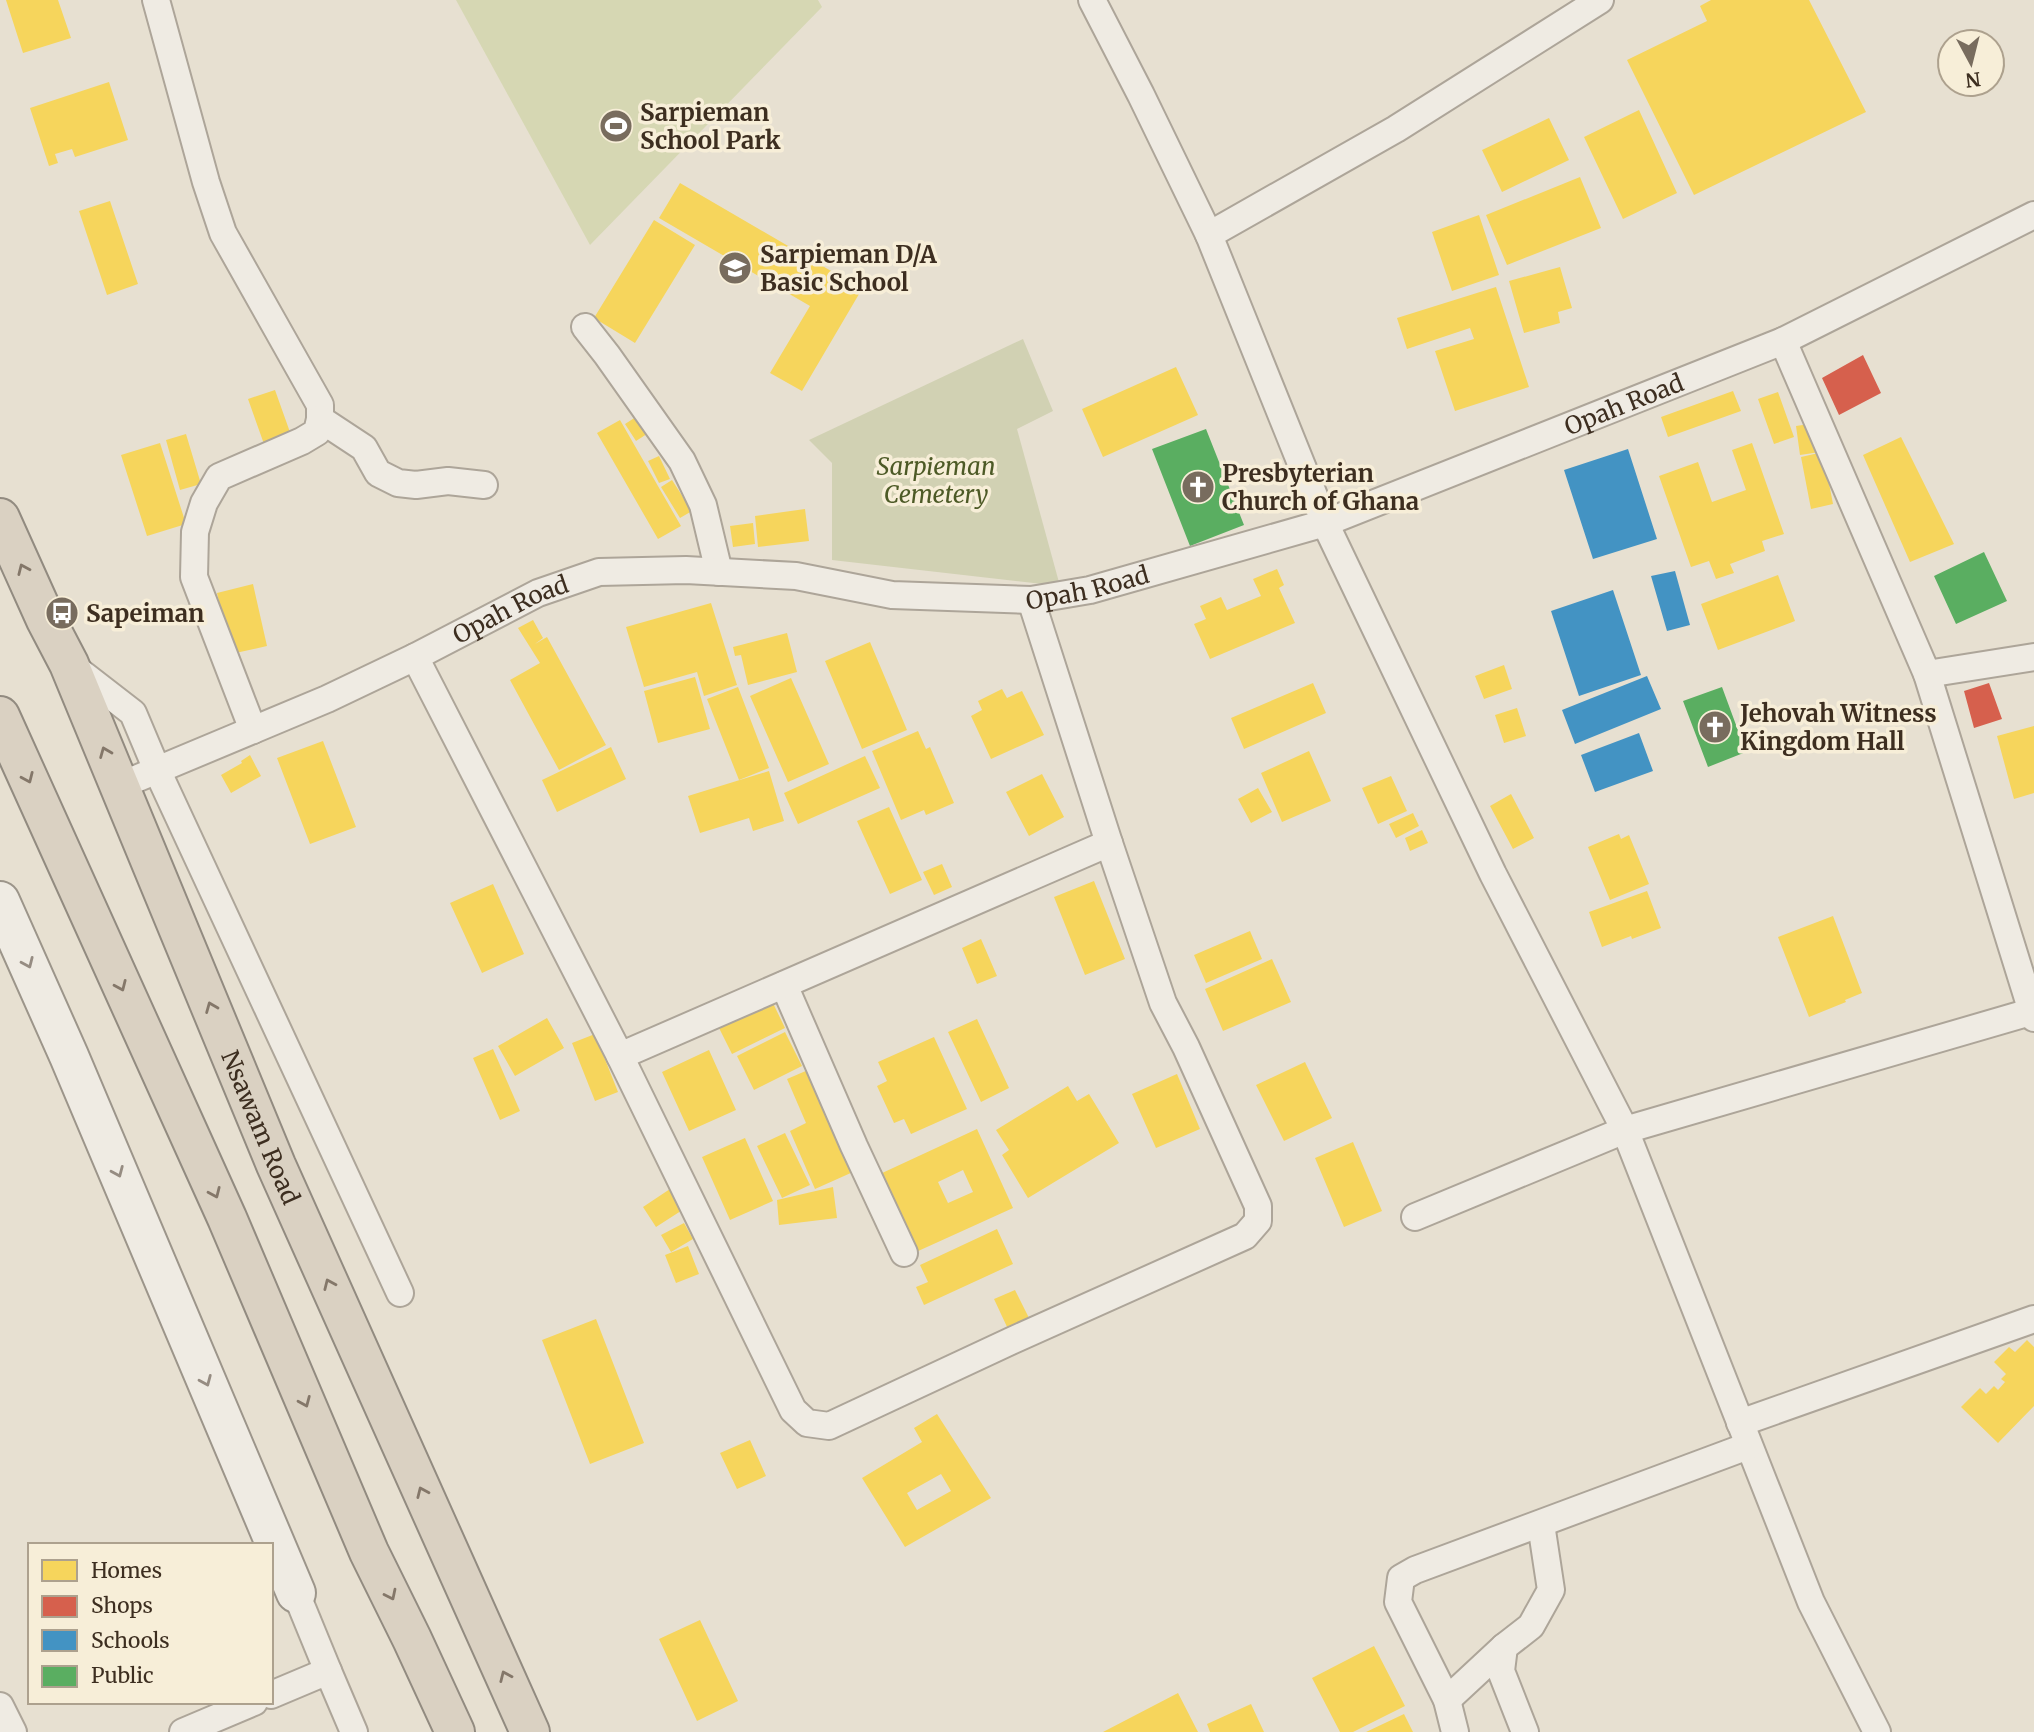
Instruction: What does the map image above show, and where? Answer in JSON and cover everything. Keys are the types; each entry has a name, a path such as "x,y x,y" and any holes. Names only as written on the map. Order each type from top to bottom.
{"highway":[{"name":"Nsawam Road","path":"0,518 69,664 276,1165 530,1732"},
{"path":"0,716 227,1218 369,1552 455,1732"}],"main road":[{"path":"0,901 69,1056 296,1593"}],"street":[{"path":"156,0 205,182 223,233 320,405 317,432 219,477 204,503 195,532 194,577 253,730"},
{"path":"1092,0 1142,95 1209,235 1325,523 1493,874 1625,1130 1811,1602 1877,1732"},
{"path":"1209,235 1396,129 1600,0"},
{"name":"Opah Road","path":"119,786 327,699 538,593 599,572 686,570 796,576 892,595 1031,600 1090,590 1325,523 1783,341 2034,215"},
{"path":"585,327 682,461 704,505 719,572"},
{"path":"1415,1217 1625,1130 2033,1014 1927,674 1783,341"},
{"path":"320,419 364,448 378,473 398,483 415,485 448,481 484,485"},
{"path":"415,657 620,1056 793,1410 807,1423 829,1426 1245,1236 1258,1221 1258,1206 1186,1047 1163,1003 1031,600"},
{"path":"1927,674 2034,657"},
{"path":"69,664 133,713 400,1293"},
{"path":"620,1056 1109,843"},
{"path":"784,985 904,1253"},
{"path":"1455,1732 1447,1700 1398,1602 1401,1578 1415,1570 1541,1524 1744,1435 2034,1319"},
{"path":"1447,1700 1531,1626 1551,1590 1541,1524"},
{"path":"296,1593 354,1732"},
{"path":"1504,1647 1501,1671 1525,1732"},
{"path":"273,1694 328,1671"},
{"path":"183,1732 249,1704"},
{"path":"0,1706 13,1732"}],"green space":[{"name":"Sarpieman School Park","path":"456,0 818,0 822,7 590,245"},
{"name":"Sarpieman Cemetery","path":"1023,339 1053,411 1017,429 1060,586 832,560 832,463 809,440"}],"building: Homes":[{"path":"6,0 58,0 71,38 23,53"},
{"path":"1711,0 1809,0 1866,112 1694,195 1627,60 1707,21 1700,6"},
{"path":"109,82 128,140 75,157 72,149 55,154 58,163 49,166 30,108"},
{"path":"1639,110 1677,193 1623,219 1584,137"},
{"path":"1549,118 1569,160 1502,192 1482,150"},
{"path":"1580,177 1601,228 1507,265 1486,215"},
{"path":"680,183 862,289 802,391 770,373 810,306 659,218"},
{"path":"110,201 138,284 107,295 79,211"},
{"path":"1479,215 1499,275 1452,291 1432,232"},
{"path":"654,220 695,245 635,343 594,318"},
{"path":"1560,267 1572,308 1558,312 1560,323 1524,333 1509,281"},
{"path":"1496,287 1529,387 1455,411 1435,351 1474,339 1470,328 1407,349 1397,318"},
{"path":"1176,367 1198,415 1103,457 1082,409"},
{"path":"275,390 291,435 264,444 248,399"},
{"path":"1733,391 1741,411 1668,437 1661,417"},
{"path":"1778,392 1794,437 1774,444 1758,399"},
{"path":"639,415 650,432 636,441 625,424"},
{"path":"620,420 681,526 658,539 597,433"},
{"path":"1816,423 1820,452 1800,455 1796,426"},
{"path":"186,434 201,484 180,490 166,440"},
{"path":"1901,437 1954,544 1910,562 1863,455"},
{"path":"160,443 186,524 147,536 121,455"},
{"path":"1752,443 1784,534 1762,541 1765,551 1730,564 1734,573 1716,579 1709,561 1691,567 1659,476 1698,462 1712,502 1746,490 1732,450"},
{"path":"1823,452 1833,504 1811,509 1801,457"},
{"path":"659,456 670,479 659,483 648,461"},
{"path":"672,480 692,511 680,518 661,487"},
{"path":"805,509 809,541 758,547 755,516"},
{"path":"753,523 755,544 733,547 730,526"},
{"path":"1277,569 1284,585 1279,588 1295,623 1210,659 1194,624 1206,619 1200,606 1221,597 1227,610 1261,596 1253,579"},
{"path":"1778,575 1795,621 1718,650 1701,604"},
{"path":"253,584 267,646 231,654 217,593"},
{"path":"711,603 737,685 704,696 697,672 644,687 626,627"},
{"path":"533,620 543,638 535,644 547,637 606,745 559,770 510,680 540,663 518,628"},
{"path":"787,633 797,672 748,685 741,655 735,656 733,647"},
{"path":"870,642 907,730 862,749 825,661"},
{"path":"1504,665 1512,689 1484,699 1475,676"},
{"path":"695,677 710,729 658,743 644,691"},
{"path":"791,678 829,764 788,782 750,696"},
{"path":"1313,683 1326,713 1244,749 1231,718"},
{"path":"738,687 769,768 739,780 707,699"},
{"path":"1002,689 1007,698 1022,691 1044,735 991,759 971,716 982,710 978,701"},
{"path":"1517,708 1526,736 1504,743 1495,715"},
{"path":"2034,726 2034,793 2014,799 1997,736"},
{"path":"918,731 926,749 930,747 954,803 926,815 924,810 901,820 872,751"},
{"path":"323,741 356,827 310,844 277,758"},
{"path":"611,747 626,779 557,812 542,780"},
{"path":"1309,751 1331,801 1282,822 1261,773"},
{"path":"250,755 261,776 231,793 221,775"},
{"path":"865,756 880,788 798,824 784,793"},
{"path":"769,771 784,821 753,831 749,818 700,833 688,796"},
{"path":"1042,774 1064,817 1029,836 1006,792"},
{"path":"1391,776 1407,811 1378,824 1362,788"},
{"path":"1258,788 1272,812 1251,823 1238,799"},
{"path":"1511,794 1534,838 1513,849 1490,806"},
{"path":"889,807 922,880 890,894 857,821"},
{"path":"1413,813 1419,826 1396,838 1389,824"},
{"path":"1422,830 1428,843 1410,851 1405,838"},
{"path":"1619,834 1621,839 1629,835 1649,884 1610,900 1588,847"},
{"path":"942,864 952,887 934,895 923,872"},
{"path":"1094,881 1125,959 1085,975 1054,897"},
{"path":"493,884 524,954 482,973 450,903"},
{"path":"1647,891 1661,928 1602,947 1589,912"},
{"path":"1833,916 1862,993 1809,1017 1778,937"},
{"path":"1250,931 1262,959 1206,983 1194,955"},
{"path":"981,939 997,976 977,984 962,948"},
{"path":"1272,959 1291,1002 1223,1031 1205,989"},
{"path":"771,999 785,1028 732,1054 718,1026"},
{"path":"547,1018 564,1048 515,1076 498,1046"},
{"path":"977,1019 1009,1088 981,1102 948,1032"},
{"path":"785,1032 802,1066 754,1090 737,1056"},
{"path":"595,1034 618,1092 595,1101 572,1043"},
{"path":"934,1037 967,1109 911,1134 904,1119 894,1123 877,1086 887,1081 878,1062"},
{"path":"493,1049 520,1111 500,1120 473,1058"},
{"path":"709,1050 736,1110 689,1131 662,1072"},
{"path":"1305,1062 1332,1118 1284,1141 1256,1085"},
{"path":"808,1070 853,1172 815,1189 790,1131 806,1123 787,1079"},
{"path":"1177,1074 1200,1129 1156,1148 1132,1094"},
{"path":"1068,1086 1077,1101 1089,1094 1119,1143 1028,1198 1002,1155 1009,1150 996,1130"},
{"path":"977,1129 1013,1208 916,1252 880,1174","holes":["963,1170 973,1192 948,1203 938,1182"]},
{"path":"785,1133 810,1185 782,1198 757,1146"},
{"path":"745,1138 773,1201 730,1220 702,1157"},
{"path":"1353,1142 1382,1211 1344,1227 1315,1158"},
{"path":"833,1187 837,1218 779,1225 777,1200"},
{"path":"670,1189 684,1209 656,1227 643,1207"},
{"path":"684,1223 693,1239 671,1252 661,1235"},
{"path":"997,1229 1013,1264 924,1305 916,1287 928,1282 920,1265"},
{"path":"688,1246 699,1274 676,1283 665,1255"},
{"path":"1015,1290 1029,1318 1008,1329 994,1299"},
{"path":"596,1319 644,1443 590,1464 542,1340"},
{"path":"2027,1340 2034,1347 2034,1406 1998,1443 1961,1407 1980,1388 1986,1394 1994,1386 1998,1390 2005,1382 2001,1379 2006,1374 1994,1362 2009,1347 2015,1352"},
{"path":"937,1414 991,1498 905,1547 862,1478 922,1442 914,1428","holes":["941,1474 951,1491 917,1510 907,1493"]},
{"path":"750,1440 766,1476 737,1489 720,1453"},
{"path":"700,1620 738,1701 697,1721 659,1639"},
{"path":"1374,1646 1405,1706 1353,1732 1340,1732 1312,1678"},
{"path":"1178,1693 1198,1732 1103,1732"},
{"path":"1251,1704 1264,1732 1210,1732 1207,1724"},
{"path":"1404,1714 1413,1732 1366,1732"}],"building: Shops":[{"path":"1863,355 1881,393 1839,415 1822,378"},
{"path":"1989,683 2002,719 1974,728 1964,691"}],"building: Schools":[{"path":"1628,449 1657,539 1593,559 1564,470"},
{"path":"1675,571 1690,625 1667,631 1651,576"},
{"path":"1613,590 1641,675 1579,696 1551,611"},
{"path":"1647,676 1661,709 1575,744 1562,710"},
{"path":"1639,733 1653,771 1595,792 1581,755"}],"building: Public":[{"name":"Presbyterian Church of Ghana","path":"1206,429 1244,525 1190,546 1152,449"},
{"path":"1984,552 2007,601 1956,624 1934,576"},
{"name":"Jehovah Witness Kingdom Hall","path":"1722,687 1746,752 1708,767 1683,701"}],"place":[{"name":"Sarpieman School Park","path":"616,126"},
{"name":"Sarpieman D/A Basic School","path":"735,268"},
{"name":"Presbyterian Church of Ghana","path":"1198,487"},
{"name":"Sapeiman","path":"62,613"},
{"name":"Jehovah Witness Kingdom Hall","path":"1715,727"}]}
